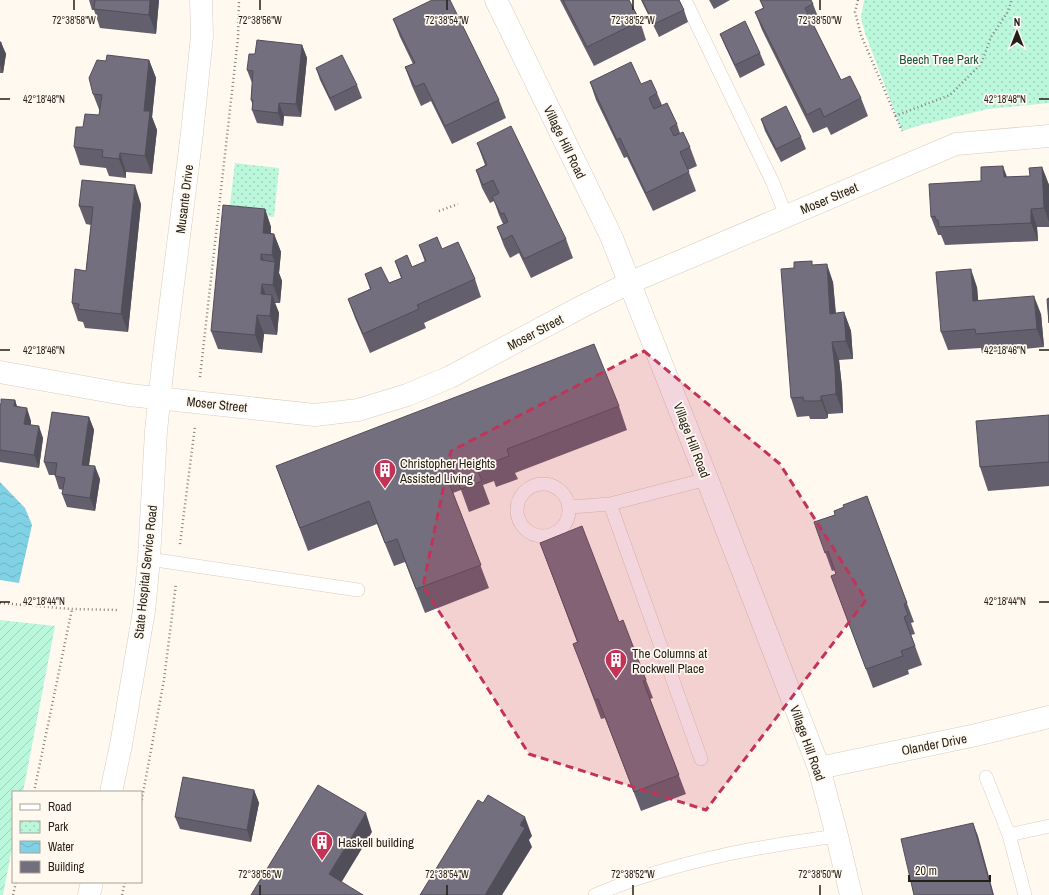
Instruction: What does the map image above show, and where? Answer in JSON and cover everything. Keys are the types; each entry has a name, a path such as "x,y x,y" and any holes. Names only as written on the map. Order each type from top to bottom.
{"street":[{"name":"Musante Drive","path":"160,398 192,133 202,36 201,0"},
{"name":"Village Hill Road","path":"496,0 611,236 707,479 818,768 837,836 851,895"},
{"name":"Moser Street","path":"0,372 129,395 315,414 358,410 407,395 450,376 582,306 629,283 956,144 1049,136"},
{"name":"State Hospital Service Road","path":"111,791 121,745 144,611 149,559 156,431 160,398"},
{"name":"Olander Drive","path":"818,768 976,735 1049,717"},
{"path":"89,895 92,883"}],"lane":[{"path":"686,0 786,216"},
{"path":"570,507 610,504 707,479"},
{"path":"546,483 555,486 562,491 570,507 569,516 566,523 554,534 547,536 538,536 523,528 518,520 516,511 522,494 528,488 537,484 546,483"},
{"path":"610,504 701,759"},
{"path":"149,559 358,590"},
{"path":"986,777 1008,835 1025,895"},
{"path":"1008,835 1049,826"},
{"path":"595,895 624,883 699,861 786,843 837,836"}],"path":[{"path":"858,0 855,12 861,36 902,131"},
{"path":"895,116 950,95 981,64 991,37 1007,13 1012,0"},
{"path":"439,211 458,204"},
{"path":"0,603 72,609 34,791"},
{"path":"13,895 16,883"},
{"path":"122,895 125,883"}],"highlighted area":[{"path":"644,351 780,464 866,600 706,810 529,754 423,586 451,451"}],"green space":[{"name":"Beech Tree Park","path":"864,0 1049,0 1049,103 988,109 902,131 865,33 861,17"},
{"path":"235,163 279,168 274,217 229,212"},
{"path":"0,620 55,626 23,791 12,791 12,848 3,895 0,895"}],"water":[{"path":"0,482 25,508 32,525 19,583 0,580"}],"building":[{"path":"95,0 150,0 149,15 94,9"},
{"path":"432,0 450,0 499,100 445,126 424,83 415,87 405,67 415,63 393,19"},
{"path":"563,0 629,0 640,21 587,47"},
{"path":"642,0 679,0 684,10 654,24"},
{"path":"760,0 811,0 813,4 805,8 841,80 850,76 861,98 824,117 820,108 807,115 755,12 764,8"},
{"path":"745,21 760,53 735,65 720,34"},
{"path":"257,40 302,45 296,104 279,103 278,113 252,110 253,100 251,100 253,71 247,70 249,54 255,54"},
{"path":"107,55 149,60 144,111 150,111 145,156 120,153 119,159 102,157 103,150 74,147 76,127 83,127 85,114 99,115 102,95 93,94 89,78 97,60 106,61"},
{"path":"342,55 357,85 330,98 316,68"},
{"path":"631,62 641,84 651,80 657,93 649,98 654,109 667,103 677,124 670,128 674,136 683,132 690,147 680,152 689,172 646,193 620,138 617,140 590,82"},
{"path":"786,106 801,137 776,149 761,119"},
{"path":"511,126 566,239 524,259 512,235 503,240 497,227 508,222 504,213 501,214 492,197 499,193 493,180 483,185 476,170 487,165 477,143"},
{"path":"1003,166 1004,177 1030,176 1029,168 1042,167 1044,208 1031,209 1031,223 939,227 938,220 936,220 935,216 931,217 929,184 981,181 981,167"},
{"path":"82,180 135,185 121,314 78,309 79,304 72,303 75,269 86,271 93,207 79,206"},
{"path":"223,205 265,209 263,233 274,234 272,255 261,254 261,260 275,262 273,285 262,284 261,294 272,295 270,316 257,315 255,335 211,331"},
{"path":"437,237 442,249 458,242 475,279 417,305 419,309 363,334 348,299 371,289 365,274 381,267 389,283 402,278 395,261 407,255 412,267 426,261 419,245"},
{"path":"812,261 812,265 827,264 830,314 844,312 846,341 832,342 836,394 821,396 821,400 819,401 804,401 803,397 791,398 781,269 794,268 794,262"},
{"path":"971,269 973,301 1034,296 1037,329 976,334 975,329 941,332 936,272"},
{"path":"1049,298 1049,323 1047,299"},
{"name":"Christopher Heights Assisted Living","path":"594,344 619,406 507,449 509,456 488,464 485,457 474,462 482,481 461,489 452,467 444,470 481,565 416,589 397,539 385,543 369,501 300,528 276,466"},
{"path":"1,399 15,400 14,406 27,408 24,424 39,426 34,455 0,450"},
{"path":"52,412 89,417 82,465 95,466 90,498 62,494 65,478 55,476 57,463 44,462"},
{"path":"1049,415 1049,462 980,467 976,421"},
{"path":"867,496 907,603 904,604 908,615 904,617 915,646 901,651 903,656 866,669 831,576 836,574 828,551 825,553 814,522 835,515 834,511 844,507 843,505"},
{"name":"The Columns at Rockwell Place","path":"582,526 619,622 623,620 646,680 643,681 679,775 634,792 598,699 595,700 573,644 578,642 540,543"},
{"path":"183,777 254,790 247,830 175,817"},
{"name":"Haskell building","path":"318,785 366,813 329,874 363,895 251,895"},
{"path":"488,795 525,817 520,825 525,828 485,895 420,895 478,800 483,803"},
{"path":"973,823 993,895 914,895 901,839"}],"place":[{"name":"Christopher Heights Assisted Living","path":"385,490"},
{"name":"The Columns at Rockwell Place","path":"616,680"},
{"name":"Haskell building","path":"322,862"}]}
